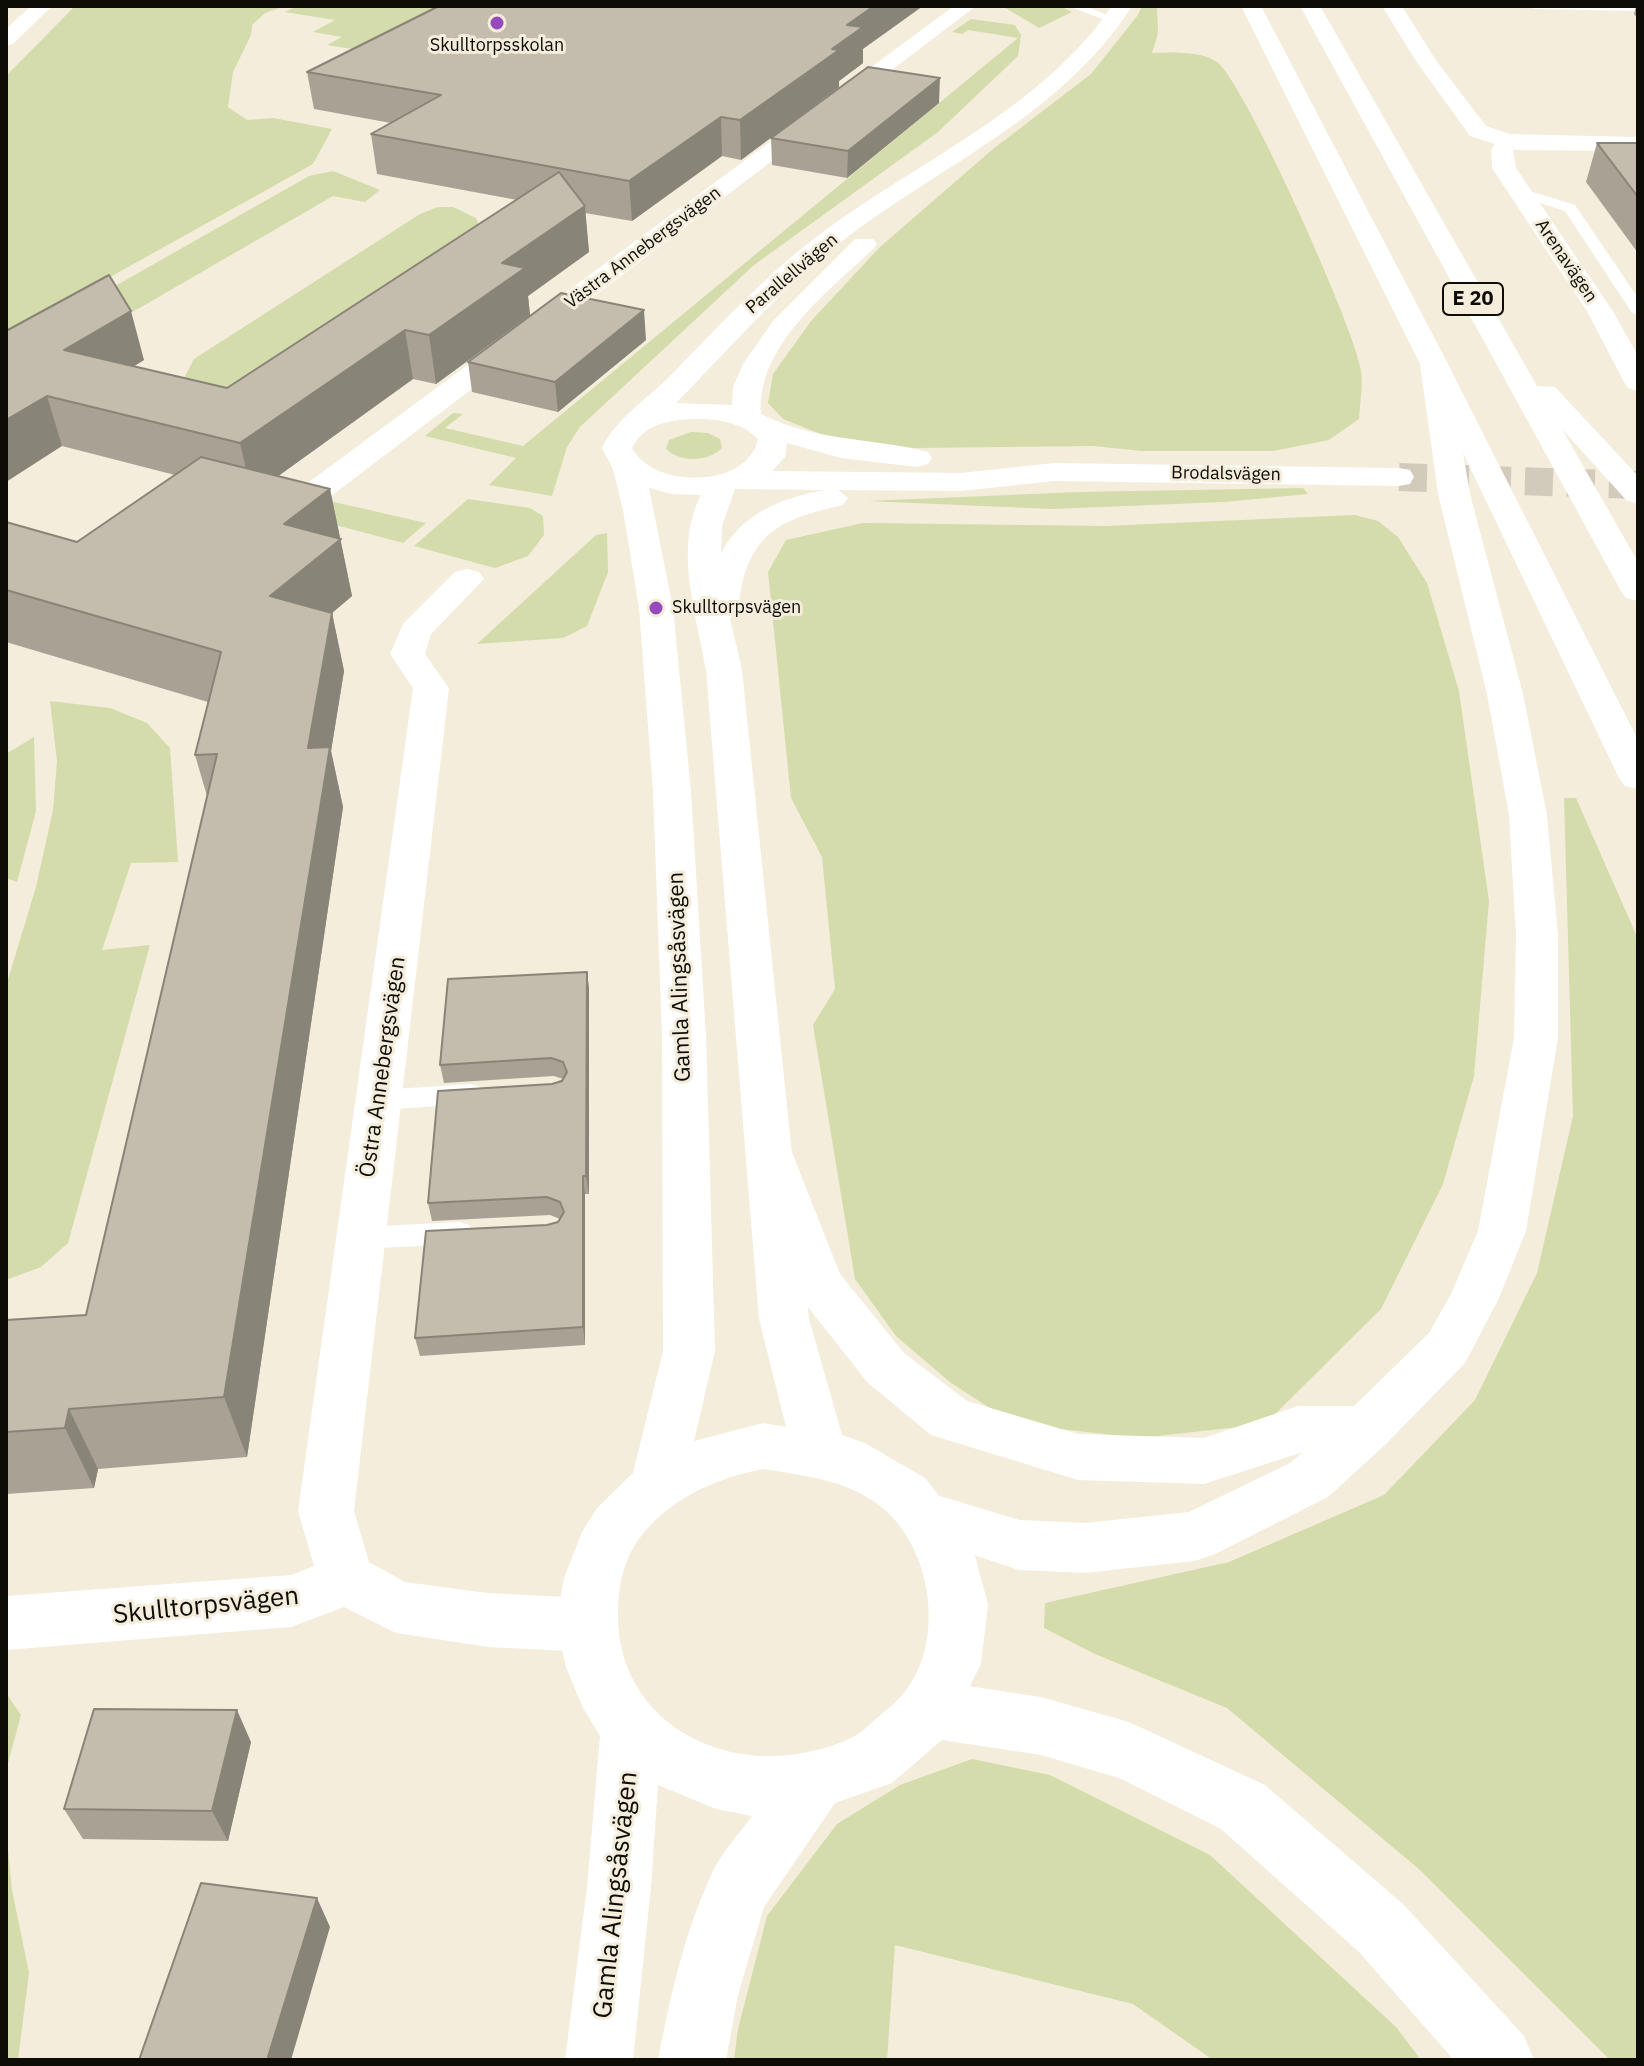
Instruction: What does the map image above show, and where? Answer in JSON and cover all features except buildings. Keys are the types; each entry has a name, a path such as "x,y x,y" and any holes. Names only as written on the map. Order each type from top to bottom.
{"main road":[{"path":"6,40 42,6"},
{"name":"Västra Annebergsvägen","path":"320,489 966,6"},
{"name":"E 20","path":"1251,6 1434,364 1638,778"},
{"name":"E 20","path":"1310,6 1638,591"},
{"path":"1392,6 1426,61 1478,131 1508,141 1638,144"},
{"name":"Parallellvägen","path":"628,469 619,458 617,448 621,437 639,423 731,326 800,262 965,149 1064,75 1118,13"},
{"name":"Arenavägen","path":"1508,141 1502,150 1504,168 1601,313 1638,382"},
{"name":"Parallellvägen","path":"726,481 755,471 772,455 773,438 755,423 746,397 750,379 770,344 823,283 965,149"},
{"path":"1493,336 1638,494"},
{"path":"927,1516 1019,1545 1085,1548 1195,1536 1309,1480 1366,1429 1447,1348 1474,1298 1502,1231 1536,1038 1537,935 1528,815 1505,694 1454,494 1434,364"},
{"name":"Brodalsvägen","path":"639,423 669,413 716,411 827,445 882,455 1017,464 1054,472"},
{"name":"Brodalsvägen","path":"628,469 663,483 699,485 726,481 961,482 1054,472 1399,477"},
{"name":"Gamla Alingsåsvägen","path":"628,469 639,510 656,608 672,792 684,1035 689,1351 657,1485"},
{"path":"726,481 707,512 703,537 724,670 784,1319 819,1450"},
{"name":"Brodalsvägen","path":"718,635 724,579 739,546 772,515 815,500 961,482"},
{"name":"Östra Annebergsvägen","path":"348,1580 326,1511 431,688 407,654 415,631 467,579"},
{"path":"768,1144 818,1283 886,1368 950,1419 1078,1457 1204,1461 1298,1429 1366,1429"},
{"path":"763,1446 819,1450 850,1459 878,1473 905,1492 927,1516 944,1544 956,1576 960,1609 958,1643 947,1677 928,1709 906,1734 878,1756 848,1772 780,1787 745,1786 713,1779 656,1751 631,1730 600,1681 590,1653 587,1625 588,1598 604,1546 618,1523 657,1485 681,1469 734,1450 763,1446"},
{"path":"348,1580 396,1607 488,1620 587,1625"},
{"name":"Skulltorpsvägen","path":"6,1623 291,1601 348,1580"},
{"path":"928,1709 1041,1726 1129,1752 1243,1807 1381,1928 1500,2060"},
{"name":"Gamla Alingsåsvägen","path":"599,2060 619,1887 631,1730"},
{"path":"692,2060 704,1995 737,1891 813,1782"}],"lane":[{"path":"1074,6 1118,13"},
{"path":"1534,6 1638,8"},
{"path":"1520,192 1570,208 1638,310"},
{"path":"378,1100 495,1093"},
{"path":"359,1238 487,1232"}],"green space":[{"path":"75,6 285,6 265,13 252,25 251,35 233,72 228,107 247,120 273,118 332,129 313,164 6,335 6,76"},
{"path":"298,6 466,6 377,53 327,45 342,37 313,32 335,20 285,12"},
{"path":"1002,6 1060,6 1072,12 1039,28"},
{"path":"1142,6 1157,6 1158,33 1152,53 1195,54 1211,58 1231,80 1251,114 1298,209 1355,346 1362,376 1359,419 1329,440 1273,451 1142,451 1094,446 914,448 823,435 783,419 768,403 773,374 811,321 880,247 993,149 1091,74"},
{"path":"971,19 1015,25 1021,35 1018,56 938,132 754,265 580,427 567,447 552,496 489,485 516,458 425,436 453,413 463,414 445,428 523,446 1018,38 968,30 962,34 952,32"},
{"path":"333,171 380,190 365,202 333,196 67,350 6,348 309,176"},
{"path":"438,207 453,207 476,218 483,235 255,407 175,395 194,359 420,214"},
{"path":"691,432 708,433 720,439 722,448 709,456 694,459 679,457 666,449 669,440"},
{"path":"1303,488 1308,494 1224,502 1053,509 867,501 1079,492"},
{"path":"299,494 426,523 403,543 276,509"},
{"path":"468,499 530,508 543,516 544,535 528,556 495,568 414,546"},
{"path":"1355,515 1378,521 1398,537 1427,583 1459,691 1489,901 1474,1076 1443,1184 1381,1309 1265,1424 1140,1438 1015,1424 951,1383 896,1336 855,1279 813,1025 835,989 822,857 791,798 768,572 786,540 863,523 1105,526"},
{"path":"607,533 608,572 587,626 563,638 477,644 596,535"},
{"path":"50,701 110,708 147,723 170,748 178,862 131,863 102,950 150,945 68,1243 41,1267 6,1280 6,986 36,887 53,810 57,761"},
{"path":"34,737 36,811 17,882 6,878 6,754"},
{"path":"1564,798 1576,798 1638,939 1638,2060 1610,2060 1420,1870 1227,1708 1095,1654 1044,1628 1045,1603 1229,1562 1384,1495 1475,1400 1537,1273 1573,1116"},
{"path":"6,1693 21,1715 6,1771"},
{"path":"972,1759 1050,1775 1210,1855 1396,2027 1421,2060 1213,2060 1133,2004 895,1945 887,2060 734,2060 738,2029 767,1916 837,1824 900,1785"},
{"path":"6,1828 12,1890 29,1973 18,2060 6,2060"}],"tunnel":[{"path":"1399,477 1638,485"}],"place":[{"name":"Skulltorpsskolan","path":"497,23"},
{"name":"Skulltorpsvägen","path":"656,608"}]}
